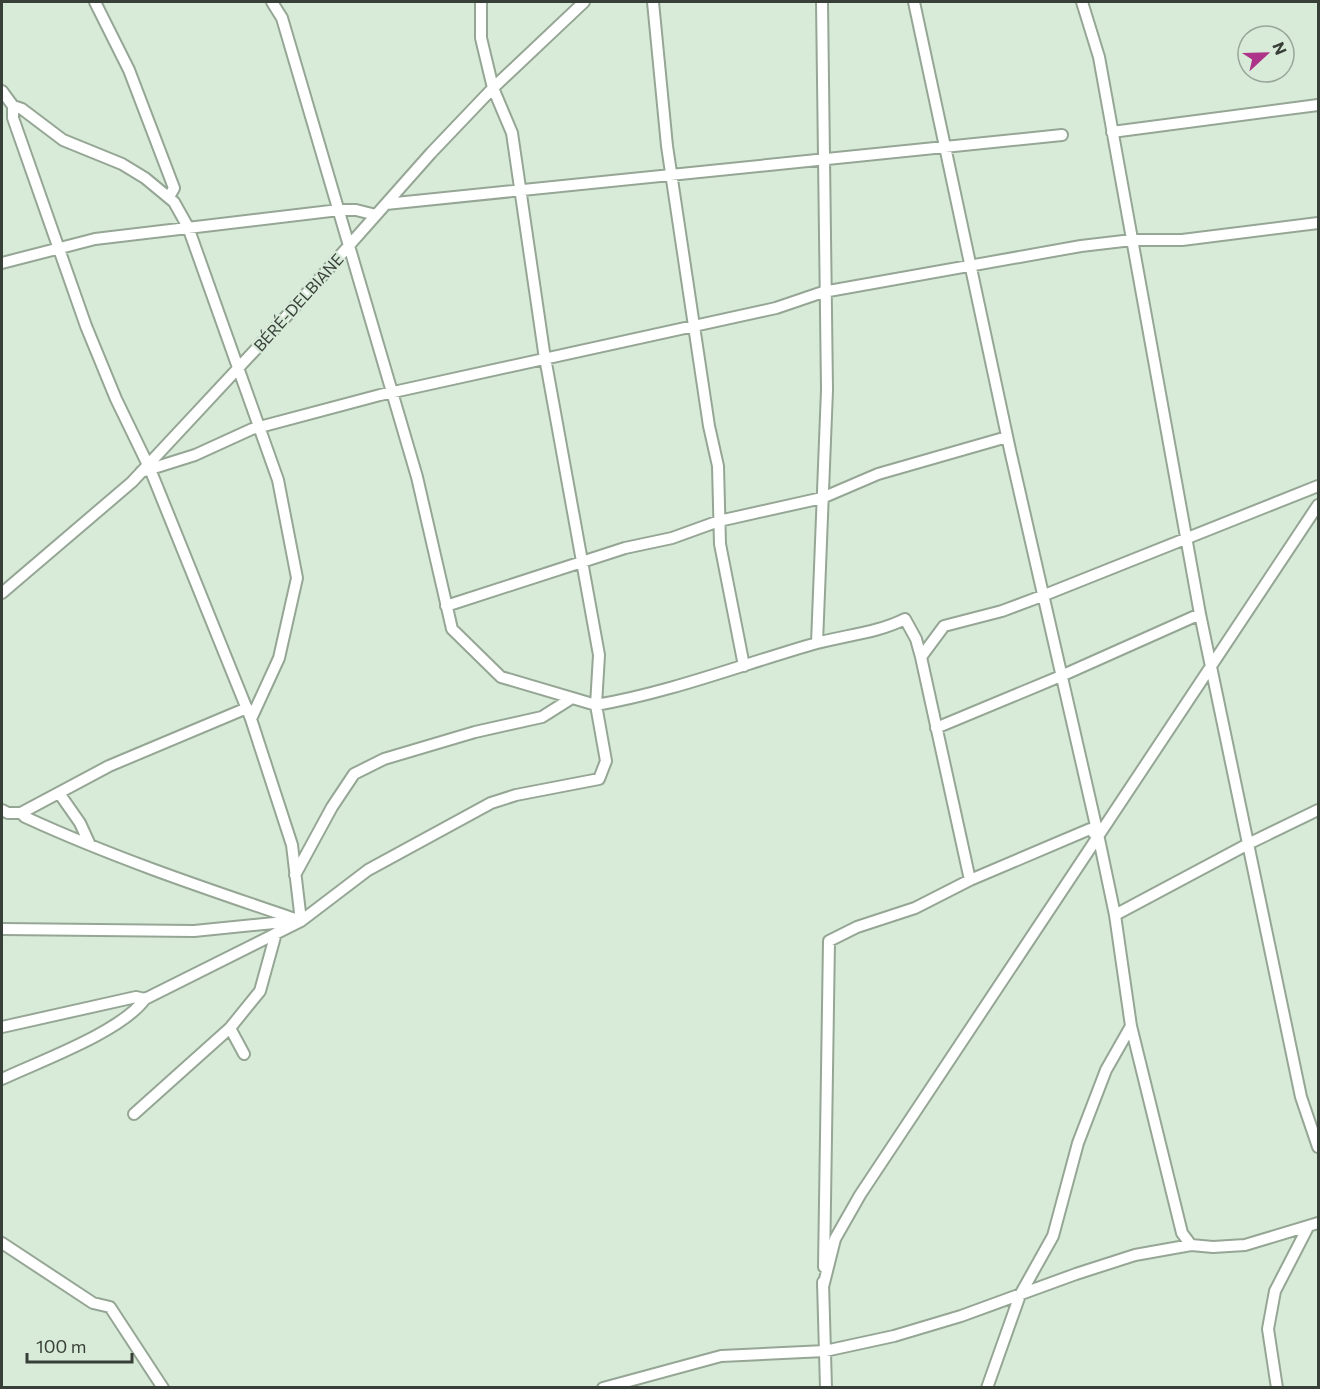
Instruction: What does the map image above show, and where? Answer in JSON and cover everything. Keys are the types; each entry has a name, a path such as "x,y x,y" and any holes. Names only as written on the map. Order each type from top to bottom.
{"street":[{"path":"95,2 129,70 174,188 169,197"},
{"path":"272,2 282,18 417,477 452,630 501,676 596,705 634,699 817,643 892,625 905,619 916,639 921,657 970,880"},
{"path":"2,1079 78,1044 136,1010 145,999 301,921 368,870 491,803 516,795 599,779 606,760 596,705 600,655 545,359 512,133 493,88 481,38 481,2"},
{"name":"BÉRÉ-DELBIANE","path":"2,593 146,469 493,88 584,2"},
{"path":"653,2 671,175 709,426 718,466 720,544 744,666"},
{"path":"817,643 827,390 823,292 825,157 822,2"},
{"path":"914,2 1042,596 1099,839 1115,915 1131,1026 1182,1233 1191,1245"},
{"path":"1082,2 1098,57 1200,614 1250,843 1300,1097 1318,1147"},
{"path":"2,91 13,106 22,109 63,140 122,164 169,197 188,227 278,480 297,579 279,658 251,719"},
{"path":"1112,132 1318,105"},
{"path":"13,106 13,118 59,249 116,399 251,719 292,845 301,921"},
{"path":"386,204 825,157 1062,135"},
{"path":"2,263 95,239 188,227 339,210 356,210 376,215"},
{"path":"146,469 195,455 260,427 392,392 776,308 823,292 1132,240 1182,240 1318,223"},
{"path":"446,606 581,561 672,538 719,521 822,498 878,474 1007,437"},
{"path":"921,657 944,626 1002,611 1318,486"},
{"path":"823,1287 836,1239 860,1195 1033,932 1099,839 1318,505"},
{"path":"936,728 1061,676 1200,614"},
{"path":"295,875 332,807 354,774 384,759 475,732 542,717 572,698"},
{"path":"4,813 21,813 117,762 247,708"},
{"path":"59,793 80,823 90,845"},
{"path":"1115,915 1250,843 1318,810"},
{"path":"21,813 25,818 173,878 301,921"},
{"path":"826,1388 823,1287 829,941 857,927 915,908 970,880 1090,829 1099,839"},
{"path":"2,929 194,931 301,921"},
{"path":"134,1114 230,1028 260,991 276,933"},
{"path":"2,1027 136,997 145,999"},
{"path":"987,1388 1020,1295 1053,1236 1078,1143 1106,1070 1131,1026"},
{"path":"230,1028 244,1054"},
{"path":"603,1388 721,1356 825,1351 894,1336 962,1316 1135,1255 1191,1245 1213,1247 1245,1245 1306,1229 1318,1223"},
{"path":"1277,1388 1268,1329 1275,1291 1306,1229"},
{"path":"2,1243 93,1303 110,1307 163,1388"}]}
